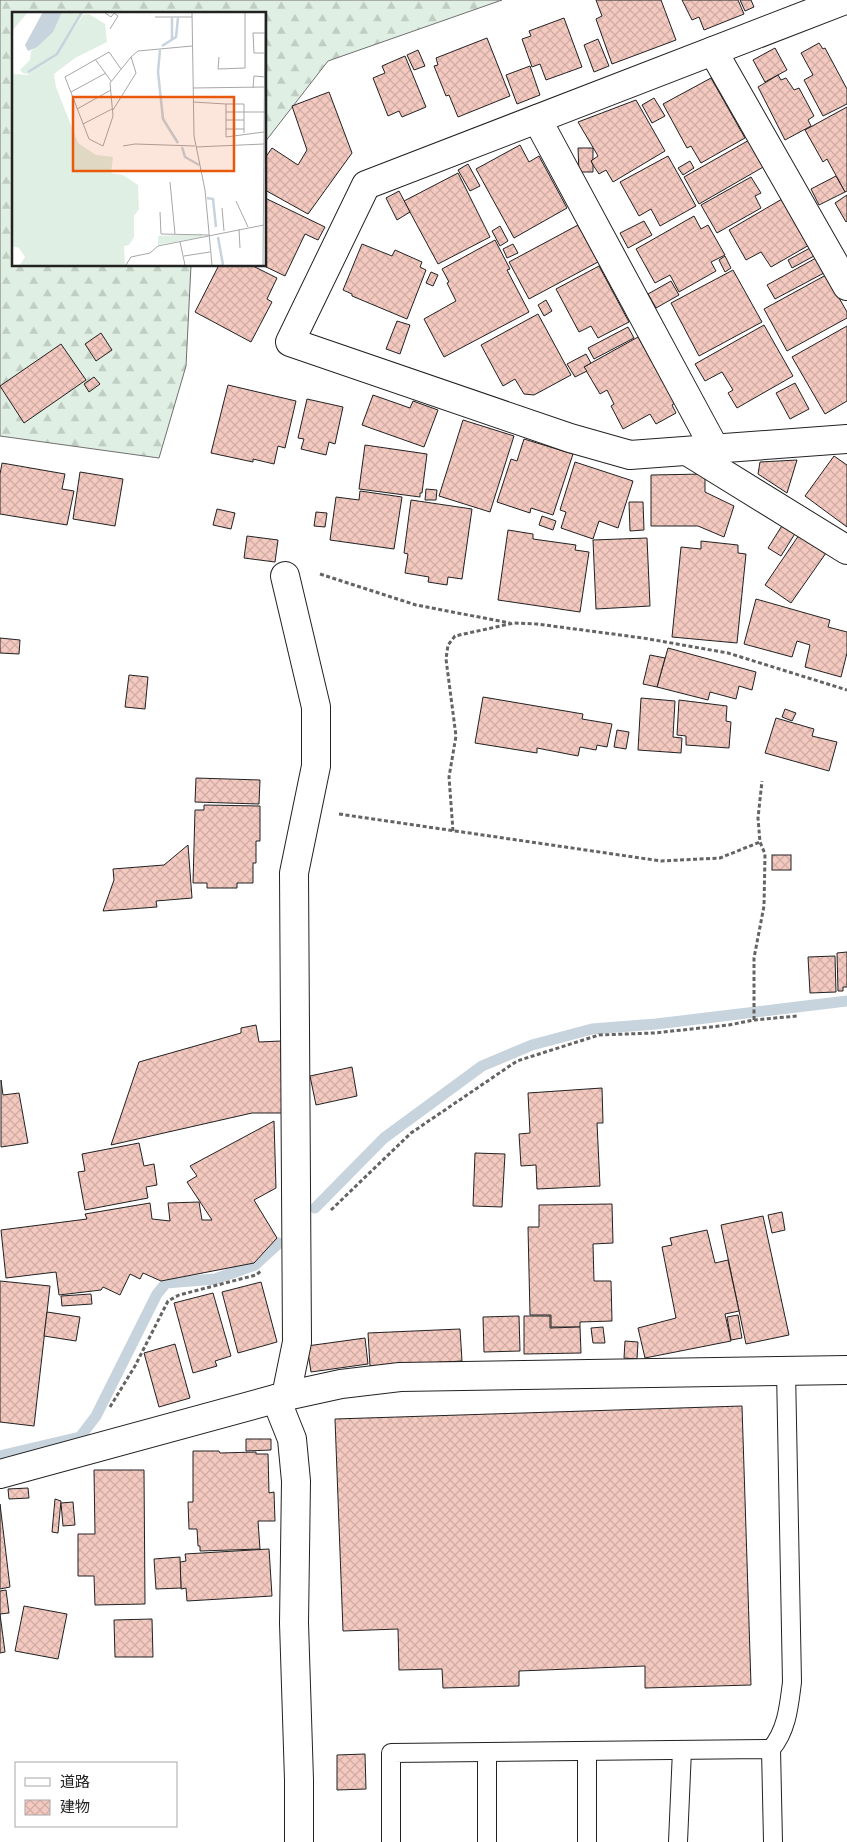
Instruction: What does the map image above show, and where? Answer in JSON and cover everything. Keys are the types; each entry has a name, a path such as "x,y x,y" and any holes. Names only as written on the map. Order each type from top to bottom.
{"street":[{"path":"845,0 366,185 290,342 570,438 630,455 847,440"},
{"path":"713,51 847,286"},
{"path":"537,119 715,449"},
{"path":"687,451 847,550"},
{"path":"285,576 316,707 316,766 294,873 297,1342 281,1398 292,1439 296,1481 294,1623 299,1842"},
{"path":"0,1474 281,1398 341,1384 400,1377 847,1370"}],"lane":[{"path":"773,1842 771,1749 778,1740 787,1718 792,1682 786,1370"},
{"path":"391,1842 391,1753 771,1749"},
{"path":"587,1750 587,1842"},
{"path":"678,1842 682,1750"},
{"path":"486,1752 487,1842"}],"path":[{"path":"285,576 319,573 416,605 514,623 537,624 643,638 728,653 847,690"},
{"path":"453,831 449,776 456,736 446,659 448,645 455,636 514,623"},
{"path":"754,1020 754,958 764,906 765,854 760,842 758,818 762,781"},
{"path":"306,810 661,861 720,858 760,842"},
{"path":"77,1454 93,1438 135,1366 168,1300 179,1295 256,1275 296,1244 411,1133 517,1061 599,1035 654,1034 797,1016"}],"green space":[{"path":"0,0 502,0 328,61 266,141 266,12 12,12 12,266 191,266 186,366 159,458 0,436"}],"building":[{"path":"596,0 661,0 676,40 612,64 596,19 602,16"},
{"path":"682,0 738,0 744,14 704,30 699,17 692,20"},
{"path":"740,0 751,0 754,7 745,11"},
{"path":"564,18 582,67 546,80 540,64 532,67 522,39 531,36 529,31"},
{"path":"487,38 510,96 458,117 449,95 446,96 434,66 438,65 436,58"},
{"path":"598,39 609,66 594,72 584,45"},
{"path":"819,43 823,49 825,48 847,89 847,104 823,116 804,80 813,75 801,53"},
{"path":"775,48 787,70 765,82 753,60"},
{"path":"418,50 425,66 414,70 407,55"},
{"path":"405,56 426,107 402,117 399,111 388,116 373,78 385,73 382,66"},
{"path":"530,66 540,95 517,104 506,75"},
{"path":"778,75 781,80 786,78 794,90 799,88 814,116 808,120 811,126 785,140 758,87"},
{"path":"711,78 745,138 701,163 691,146 687,148 663,104"},
{"path":"329,92 352,153 308,214 266,191 266,157 272,148 298,165 307,150 292,106"},
{"path":"654,98 665,116 652,123 642,105"},
{"path":"636,100 665,151 613,182 606,170 599,174 593,165 591,161 598,156 578,122"},
{"path":"847,107 847,191 845,192 827,159 823,162 805,130"},
{"path":"751,139 765,166 699,204 684,177"},
{"path":"520,145 529,162 539,156 567,208 514,238 476,169"},
{"path":"578,148 593,148 593,159 591,161 593,172 579,172"},
{"path":"668,156 696,206 660,226 651,209 639,216 620,182"},
{"path":"690,161 694,168 683,175 678,168"},
{"path":"468,164 480,186 470,191 458,170"},
{"path":"458,173 490,237 438,264 404,201"},
{"path":"836,176 845,192 819,205 811,189"},
{"path":"751,177 761,193 755,196 761,208 717,233 701,205"},
{"path":"399,191 410,212 397,220 386,198"},
{"path":"847,195 847,221 846,222 835,203"},
{"path":"266,198 325,227 318,240 305,234 285,276 264,266 266,266"},
{"path":"782,199 800,231 811,244 771,267 761,252 746,260 729,230"},
{"path":"694,216 701,229 708,225 725,255 711,262 716,271 679,292 670,275 655,283 636,249"},
{"path":"644,221 652,235 628,248 620,233"},
{"path":"578,225 598,262 529,299 509,262"},
{"path":"500,226 508,241 500,246 492,231"},
{"path":"495,240 510,269 507,270 529,312 444,357 424,319 456,301 442,269"},
{"path":"362,244 392,256 395,250 422,262 420,267 426,270 407,319 352,296 352,294 343,290"},
{"path":"513,244 518,253 507,258 503,249"},
{"path":"810,248 814,256 792,268 788,260"},
{"path":"725,256 731,268 725,272 719,260"},
{"path":"816,258 824,273 775,299 767,285"},
{"path":"218,266 253,266 277,278 267,299 272,302 251,342 195,312"},
{"path":"599,266 629,322 598,338 591,326 579,332 556,289"},
{"path":"733,270 762,322 699,356 671,303"},
{"path":"431,272 438,275 433,286 426,283"},
{"path":"826,275 847,312 847,318 787,351 764,309"},
{"path":"671,281 679,295 656,308 648,294"},
{"path":"546,300 552,311 544,316 538,305"},
{"path":"538,314 571,375 534,395 524,394 515,379 503,386 481,345"},
{"path":"397,321 410,325 400,354 386,349"},
{"path":"764,325 793,376 737,408 728,393 733,390 722,372 705,381 695,364"},
{"path":"847,326 847,401 825,414 792,357"},
{"path":"628,327 634,338 594,359 588,348"},
{"path":"101,333 112,350 96,361 85,344"},
{"path":"638,337 675,403 672,405 676,413 656,424 650,414 623,429 611,406 614,404 607,390 600,394 584,367"},
{"path":"61,344 86,380 24,423 0,386"},
{"path":"586,354 591,363 584,367 587,371 575,377 567,364"},
{"path":"94,377 100,384 89,392 84,384"},
{"path":"795,383 809,409 790,419 776,393"},
{"path":"228,385 296,401 285,448 278,446 274,464 253,459 253,462 211,453"},
{"path":"373,395 410,408 413,401 438,410 424,447 362,425"},
{"path":"307,399 343,407 335,444 329,442 326,455 301,449 304,439 298,438"},
{"path":"463,420 514,436 490,512 439,496"},
{"path":"524,439 573,454 553,515 531,508 530,513 497,502 511,459 517,461"},
{"path":"365,445 427,454 420,497 359,489"},
{"path":"834,456 847,465 847,527 805,496"},
{"path":"797,460 787,493 758,474 760,462"},
{"path":"575,462 633,481 618,528 599,521 593,539 561,528 566,512 560,510"},
{"path":"2,463 65,474 62,489 74,491 67,525 0,514 0,474"},
{"path":"80,472 123,479 115,526 73,519"},
{"path":"705,474 705,492 734,506 724,537 698,526 651,526 651,475"},
{"path":"426,489 437,490 436,500 425,500"},
{"path":"360,491 402,497 394,549 330,540 336,497 359,500"},
{"path":"411,500 472,509 462,579 448,577 447,585 428,582 429,577 405,573 408,554 404,553"},
{"path":"629,502 643,502 644,530 630,531"},
{"path":"217,509 235,513 231,529 213,525"},
{"path":"316,512 327,513 325,527 314,526"},
{"path":"542,516 556,521 553,530 539,525"},
{"path":"783,524 796,532 781,556 768,548"},
{"path":"508,530 533,534 533,539 576,545 575,550 589,552 580,612 498,600"},
{"path":"799,535 826,553 791,603 765,585"},
{"path":"247,536 278,540 275,562 244,558"},
{"path":"647,538 650,606 596,609 593,540"},
{"path":"701,541 738,545 738,553 746,554 737,643 672,637 681,547 701,549"},
{"path":"756,599 830,620 828,627 847,632 847,653 841,677 805,667 810,645 797,641 792,657 744,644"},
{"path":"0,638 20,640 19,654 0,653"},
{"path":"668,648 756,672 752,690 739,686 736,699 710,692 708,700 657,687"},
{"path":"650,655 665,658 657,687 643,684"},
{"path":"129,675 148,677 145,709 125,707"},
{"path":"483,697 583,714 582,719 612,724 607,747 597,745 596,750 580,747 578,756 537,748 537,753 475,743"},
{"path":"641,698 675,701 673,737 682,738 681,753 638,750"},
{"path":"679,700 727,706 726,721 731,722 729,748 686,745 686,736 677,735"},
{"path":"785,709 796,713 792,721 782,717"},
{"path":"776,718 814,729 812,736 837,742 829,771 765,753"},
{"path":"617,730 629,732 626,749 614,747"},
{"path":"196,778 260,780 259,804 195,802"},
{"path":"204,805 260,806 260,841 256,841 256,863 253,863 253,883 237,883 237,888 207,888 207,883 193,883 195,810 204,810"},
{"path":"188,845 192,898 156,901 157,907 103,911 114,880 113,869 164,865"},
{"path":"772,855 791,855 791,870 772,870"},
{"path":"847,952 847,987 843,987 843,991 838,991 837,953"},
{"path":"835,956 836,992 810,993 808,957"},
{"path":"256,1025 259,1042 281,1041 282,1113 252,1113 111,1145 139,1062 241,1033 241,1028"},
{"path":"352,1067 357,1096 316,1105 310,1076"},
{"path":"1,1080 3,1095 19,1093 28,1143 1,1147"},
{"path":"602,1088 603,1123 597,1123 600,1186 537,1189 536,1165 521,1166 519,1134 530,1133 528,1093"},
{"path":"274,1121 276,1188 254,1200 277,1238 254,1263 161,1281 143,1273 140,1279 130,1274 120,1295 103,1287 101,1290 59,1295 56,1272 6,1278 1,1230 87,1219 85,1214 150,1203 152,1219 170,1221 168,1203 199,1202 202,1220 212,1220 187,1182 197,1176 190,1166"},
{"path":"139,1143 144,1166 154,1164 157,1185 146,1187 148,1198 85,1210 78,1172 85,1171 82,1154"},
{"path":"475,1153 505,1154 502,1207 473,1206"},
{"path":"612,1204 613,1243 593,1244 594,1281 611,1281 612,1321 580,1322 580,1327 551,1327 551,1315 530,1315 528,1227 539,1227 539,1205"},
{"path":"782,1212 785,1230 772,1233 768,1215"},
{"path":"763,1216 789,1335 746,1344 721,1225"},
{"path":"707,1230 715,1263 728,1260 739,1311 725,1314 731,1341 645,1358 638,1328 676,1318 662,1247 672,1245 670,1238"},
{"path":"0,1281 50,1286 34,1426 0,1422"},
{"path":"261,1282 277,1342 238,1353 222,1292"},
{"path":"213,1293 231,1356 215,1361 217,1366 193,1373 174,1303"},
{"path":"91,1294 92,1304 62,1306 61,1296"},
{"path":"47,1312 80,1317 76,1341 44,1336"},
{"path":"738,1315 742,1338 731,1340 727,1317"},
{"path":"519,1316 520,1351 484,1352 483,1317"},
{"path":"524,1316 550,1316 550,1328 580,1327 581,1353 524,1354"},
{"path":"603,1327 605,1343 593,1343 591,1328"},
{"path":"460,1329 462,1361 370,1366 368,1333"},
{"path":"365,1338 368,1364 311,1372 307,1346"},
{"path":"625,1341 638,1342 637,1359 624,1358"},
{"path":"175,1344 190,1398 159,1407 144,1353"},
{"path":"742,1406 751,1685 645,1688 645,1666 519,1671 519,1686 443,1688 442,1669 399,1670 398,1629 343,1631 335,1419"},
{"path":"246,1439 271,1439 271,1450 246,1451"},
{"path":"193,1451 219,1451 220,1453 256,1452 256,1454 268,1454 269,1493 274,1492 275,1521 258,1521 260,1549 200,1551 197,1529 189,1529 188,1502 193,1502"},
{"path":"94,1470 144,1470 145,1604 95,1605 94,1576 78,1576 78,1534 95,1534"},
{"path":"28,1488 29,1498 9,1499 8,1489"},
{"path":"55,1499 61,1501 58,1533 52,1532"},
{"path":"73,1502 75,1525 63,1526 61,1503"},
{"path":"0,1504 10,1587 0,1589"},
{"path":"269,1549 272,1596 187,1601 186,1588 181,1589 180,1562 186,1561 185,1554"},
{"path":"180,1557 181,1588 156,1589 154,1559"},
{"path":"6,1590 9,1613 0,1614 0,1591"},
{"path":"24,1606 67,1614 58,1659 15,1651"},
{"path":"0,1614 5,1652 0,1653"},
{"path":"152,1619 153,1657 115,1657 114,1620"},
{"path":"365,1754 366,1789 337,1790 337,1755"}],"waterway":[{"path":"315,1208 384,1138 482,1066 532,1045 592,1029 656,1024 847,1001"},
{"path":"0,1456 80,1437 96,1416 157,1294 166,1283 215,1279 255,1265 279,1243"}]}
